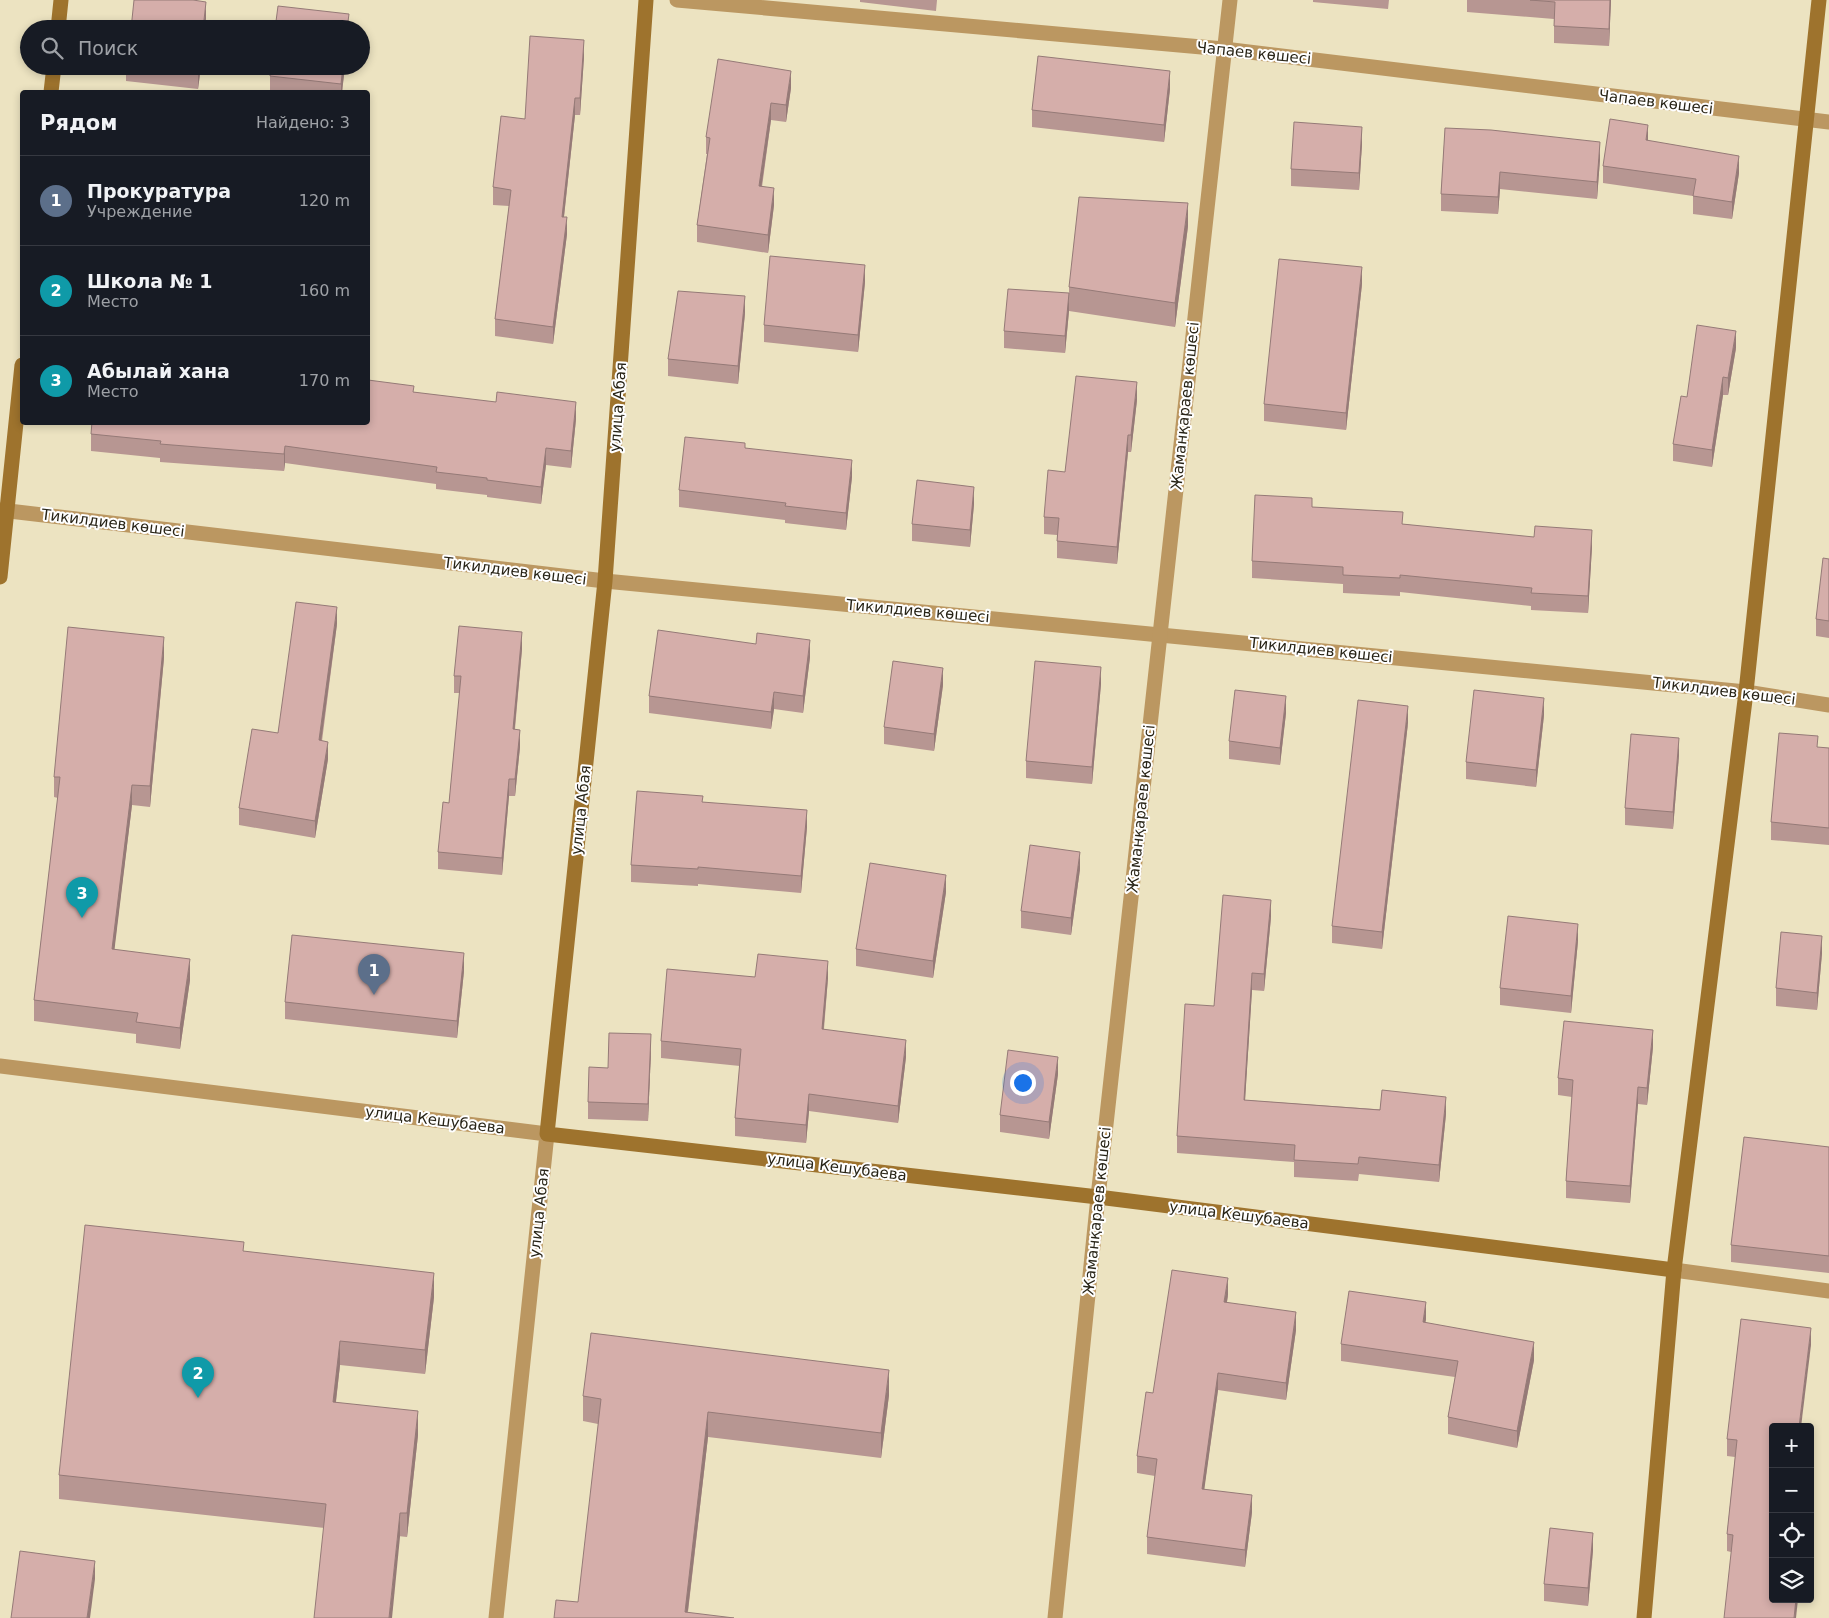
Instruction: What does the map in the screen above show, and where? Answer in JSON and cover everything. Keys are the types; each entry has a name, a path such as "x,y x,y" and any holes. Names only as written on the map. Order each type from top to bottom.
{"street":[{"path":"59,20 61,0"},
{"name":"улица Абая","path":"496,1618 606,582 646,0"},
{"name":"Чапаев көшесі","path":"677,0 1224,49 1829,122"},
{"name":"Жаманқараев көшесі","path":"1056,1618 1098,1197 1230,0"},
{"path":"1644,1618 1674,1270 1746,692 1819,0"},
{"path":"51,90 53,75"},
{"path":"0,577 4,510 20,381"},
{"name":"Тикилдиев көшесі","path":"4,510 606,582 1161,634 1746,692 1829,705"},
{"name":"улица Кешубаева","path":"0,1066 547,1134 1098,1197 1674,1270"},
{"path":"1674,1270 1829,1291"}],"building":[{"path":"134,0 193,0 206,2 204,20 132,20"},
{"path":"1530,0 1610,0 1609,29 1554,26 1555,2"},
{"path":"278,6 349,14 348,20 276,20"},
{"path":"530,36 584,40 580,98 575,98 562,217 567,217 553,327 495,319 511,190 493,187 501,116 525,119"},
{"path":"1038,56 1170,71 1164,125 1032,110"},
{"path":"718,59 791,71 786,105 771,103 759,186 774,188 768,235 697,225 710,138 706,137"},
{"path":"270,75 342,75 341,84"},
{"path":"1610,119 1648,125 1646,140 1739,156 1732,202 1693,196 1696,179 1603,166"},
{"path":"1294,122 1362,127 1359,173 1291,169"},
{"path":"1445,128 1491,130 1600,142 1597,182 1500,172 1498,197 1441,194"},
{"path":"1079,197 1188,203 1175,303 1069,287"},
{"path":"770,256 865,265 858,335 764,325"},
{"path":"1279,259 1362,267 1346,413 1264,404"},
{"path":"1008,289 1069,293 1065,336 1004,331"},
{"path":"678,291 745,296 738,366 668,359"},
{"path":"1697,325 1736,331 1728,378 1723,377 1712,450 1673,444 1681,396 1687,397"},
{"path":"1076,376 1137,382 1131,435 1128,435 1117,547 1057,541 1059,518 1044,517 1048,470 1065,472"},
{"path":"370,380 414,386 413,392 496,402 497,392 576,402 571,451 546,448 541,487 436,472 437,467 285,446 284,454 160,444 161,441 91,434 92,425 370,425"},
{"path":"685,437 745,443 745,448 852,460 846,513 785,506 786,503 679,490"},
{"path":"917,480 974,487 970,530 912,524"},
{"path":"1255,495 1312,498 1312,507 1403,512 1402,524 1534,537 1535,526 1592,530 1588,596 1531,593 1532,588 1400,575 1400,578 1343,575 1343,567 1252,561"},
{"path":"1823,558 1829,559 1829,621 1816,619"},
{"path":"296,602 337,607 319,740 328,742 315,821 239,808 252,729 278,733"},
{"path":"459,626 522,632 513,729 520,730 515,779 509,779 502,858 438,852 443,802 449,803 461,676 454,676"},
{"path":"68,627 164,637 150,786 132,785 112,949 190,959 180,1028 136,1022 138,1013 34,1000 60,777 54,777"},
{"path":"658,630 756,644 757,633 810,640 803,696 774,692 771,712 649,696"},
{"path":"893,661 943,668 934,734 884,727"},
{"path":"1035,661 1101,667 1092,767 1026,761"},
{"path":"1235,690 1286,696 1280,748 1229,741"},
{"path":"1474,690 1544,698 1536,770 1466,762"},
{"path":"1358,700 1408,706 1382,932 1332,926"},
{"path":"1779,733 1818,736 1817,747 1829,748 1829,828 1771,822"},
{"path":"1631,734 1679,738 1673,812 1625,808"},
{"path":"637,791 703,796 702,802 807,810 801,876 698,867 698,869 631,865"},
{"path":"1030,845 1080,852 1071,918 1021,911"},
{"path":"870,863 946,875 933,961 856,949"},
{"path":"1223,895 1271,900 1264,974 1252,973 1244,1100 1380,1110 1382,1090 1446,1097 1439,1165 1359,1157 1358,1164 1294,1160 1295,1145 1177,1136 1185,1004 1214,1006"},
{"path":"1508,916 1578,924 1571,996 1500,988"},
{"path":"1781,932 1822,936 1817,993 1776,988"},
{"path":"292,935 464,953 457,1021 285,1002"},
{"path":"758,954 828,961 822,1029 906,1040 898,1106 809,1094 806,1125 735,1118 741,1049 661,1041 667,969 755,977"},
{"path":"1564,1021 1653,1030 1647,1088 1638,1087 1630,1186 1566,1181 1573,1080 1558,1078"},
{"path":"609,1033 651,1034 648,1104 588,1102 589,1067 608,1068"},
{"path":"1008,1050 1058,1057 1049,1122 1000,1115"},
{"path":"1744,1137 1829,1147 1829,1256 1731,1245"},
{"path":"85,1225 244,1242 243,1251 434,1273 425,1350 340,1341 333,1402 418,1411 407,1513 400,1513 389,1618 314,1618 326,1504 59,1475"},
{"path":"1172,1270 1228,1278 1224,1302 1296,1312 1286,1383 1218,1373 1202,1489 1252,1495 1245,1550 1147,1537 1157,1459 1137,1456 1146,1392 1153,1393"},
{"path":"1349,1291 1426,1302 1423,1322 1534,1342 1517,1431 1448,1417 1458,1361 1341,1344"},
{"path":"1741,1319 1811,1328 1799,1423 1769,1423 1769,1603 1796,1603 1794,1618 1724,1618 1733,1535 1727,1534 1737,1440 1727,1439"},
{"path":"591,1333 889,1370 881,1433 708,1412 685,1612 734,1618 554,1618 556,1600 578,1602 601,1399 583,1396"},
{"path":"1550,1528 1593,1533 1588,1588 1544,1584"},
{"path":"20,1551 95,1561 87,1618 11,1618"}],"place":[{"name":"Абылай хана","path":"82,918"},
{"name":"Прокуратура","path":"374,995"},
{"name":"Школа № 1","path":"198,1398"}]}
